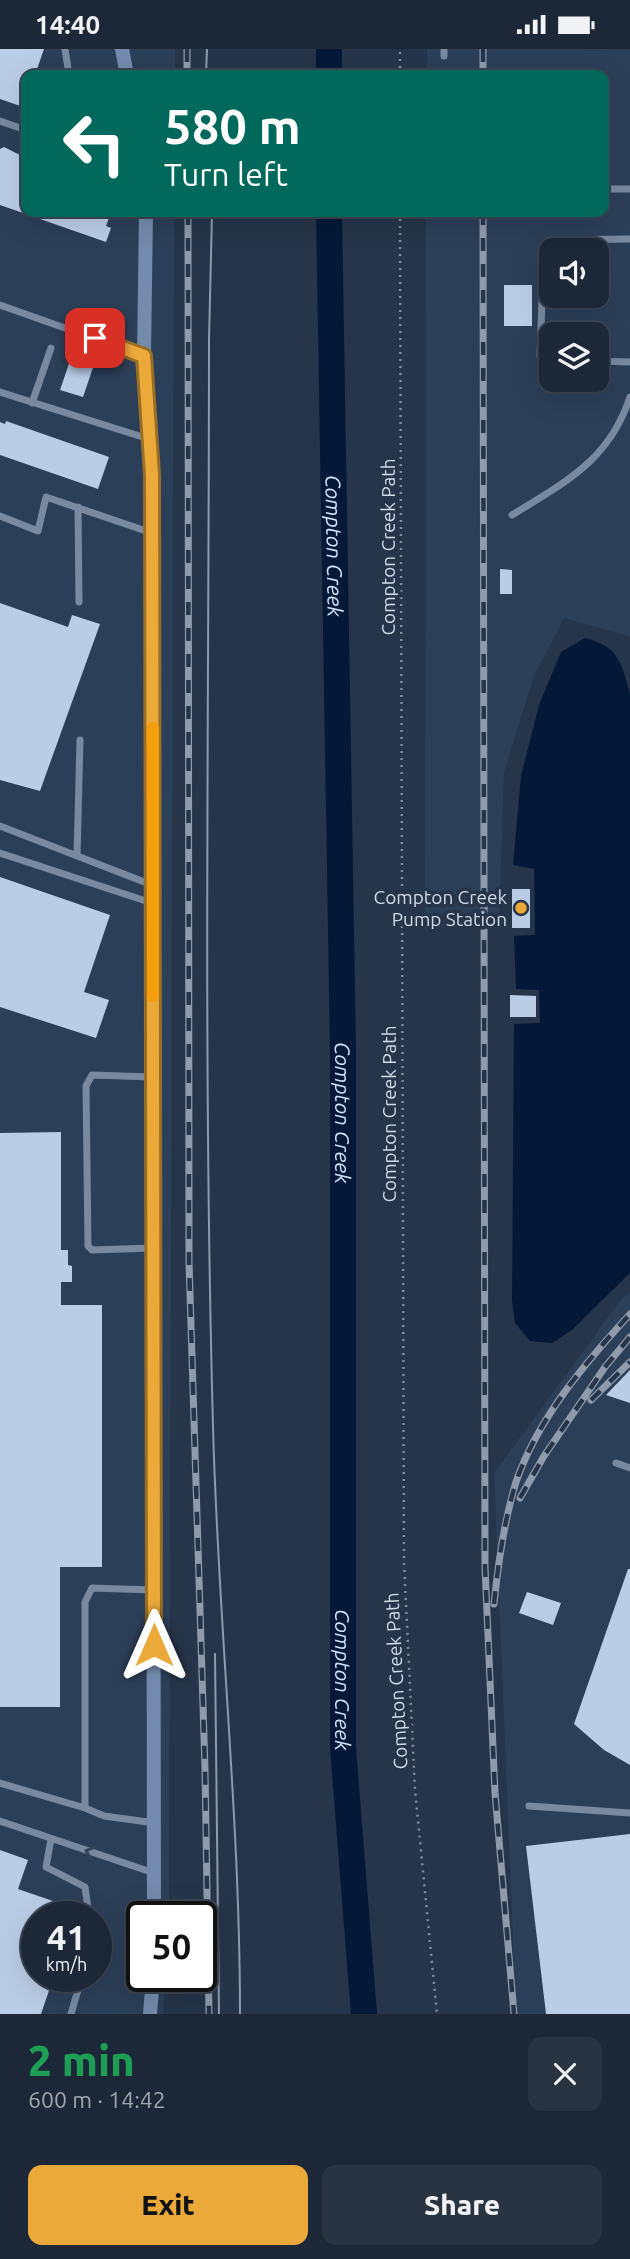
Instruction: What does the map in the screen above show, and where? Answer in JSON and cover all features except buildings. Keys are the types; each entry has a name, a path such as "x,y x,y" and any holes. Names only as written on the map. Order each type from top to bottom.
{"main road":[{"path":"122,49 126,70"},
{"path":"146,217 144,356 152,533 154,1901"},
{"path":"150,2014 152,1992"}],"lane":[{"path":"65,49 68,70"},
{"path":"0,121 21,128"},
{"path":"609,189 630,189"},
{"path":"541,322 544,244 551,240 630,239"},
{"path":"0,305 144,356"},
{"path":"32,403 51,348"},
{"path":"609,361 630,362"},
{"path":"0,392 149,439"},
{"path":"512,515 583,471 622,422 630,397"},
{"path":"0,516 38,530 46,496 152,533"},
{"path":"78,507 79,602"},
{"path":"77,856 80,740"},
{"path":"0,826 153,885"},
{"path":"0,853 153,903"},
{"path":"153,1077 92,1075 86,1086 88,1245 92,1250 153,1248"},
{"path":"616,1463 630,1468"},
{"path":"85,1808 87,1592 92,1588 154,1590"},
{"path":"0,1783 104,1816 155,1823"},
{"path":"529,1806 630,1813"},
{"path":"0,1821 155,1873"},
{"path":"51,1839 46,1867 85,1887 87,1901"},
{"path":"71,2014 77,1992"}],"path":[{"path":"400,49 400,70"},
{"name":"Compton Creek Path","path":"400,217 404,1563 415,1790 437,2014"}],"shaded area":[{"path":"0,49 175,49 175,70 21,70 21,217 174,217 169,1901 126,1901 126,1992 165,1992 163,2014 0,2014"},
{"path":"427,49 630,49 630,639 629,636 564,618 534,676 504,772 499,928 425,920 426,217 609,217 609,70 427,70"},
{"path":"585,638 605,646 617,657 630,694 630,1273 572,1330 552,1343 530,1341 515,1323 512,1301 514,1024 540,1023 539,990 516,989 514,936 535,935 534,869 513,865 521,776 539,705 561,652"},
{"path":"630,1293 630,2014 516,2014 494,1473 623,1297"}],"waterway":[{"name":"Compton Creek","path":"329,49 329,70"},
{"name":"Compton Creek","path":"329,217 343,1051 343,1748 364,2014"}],"tram line":[{"path":"206,70 207,49"},
{"path":"212,217 207,883 210,1290 216,1499 236,1867 240,2014"},
{"path":"215,1654 219,2014"}],"railway":[{"path":"187,49 187,70"},
{"path":"483,49 483,70"},
{"path":"188,217 189,1262 205,1769 209,2014"},
{"path":"483,217 485,1567 495,1793 514,2014"},
{"path":"494,1604 508,1512 525,1458 564,1392 630,1314"},
{"path":"520,1498 544,1456 605,1367 630,1337"},
{"path":"591,1400 630,1362"}],"slow traffic":[{"path":"153,728 153,996"}],"place":[{"name":"Compton Creek Pump Station","path":"521,908"}],"route":[{"path":"95,338 144,356 152,475 154,1645"}]}
